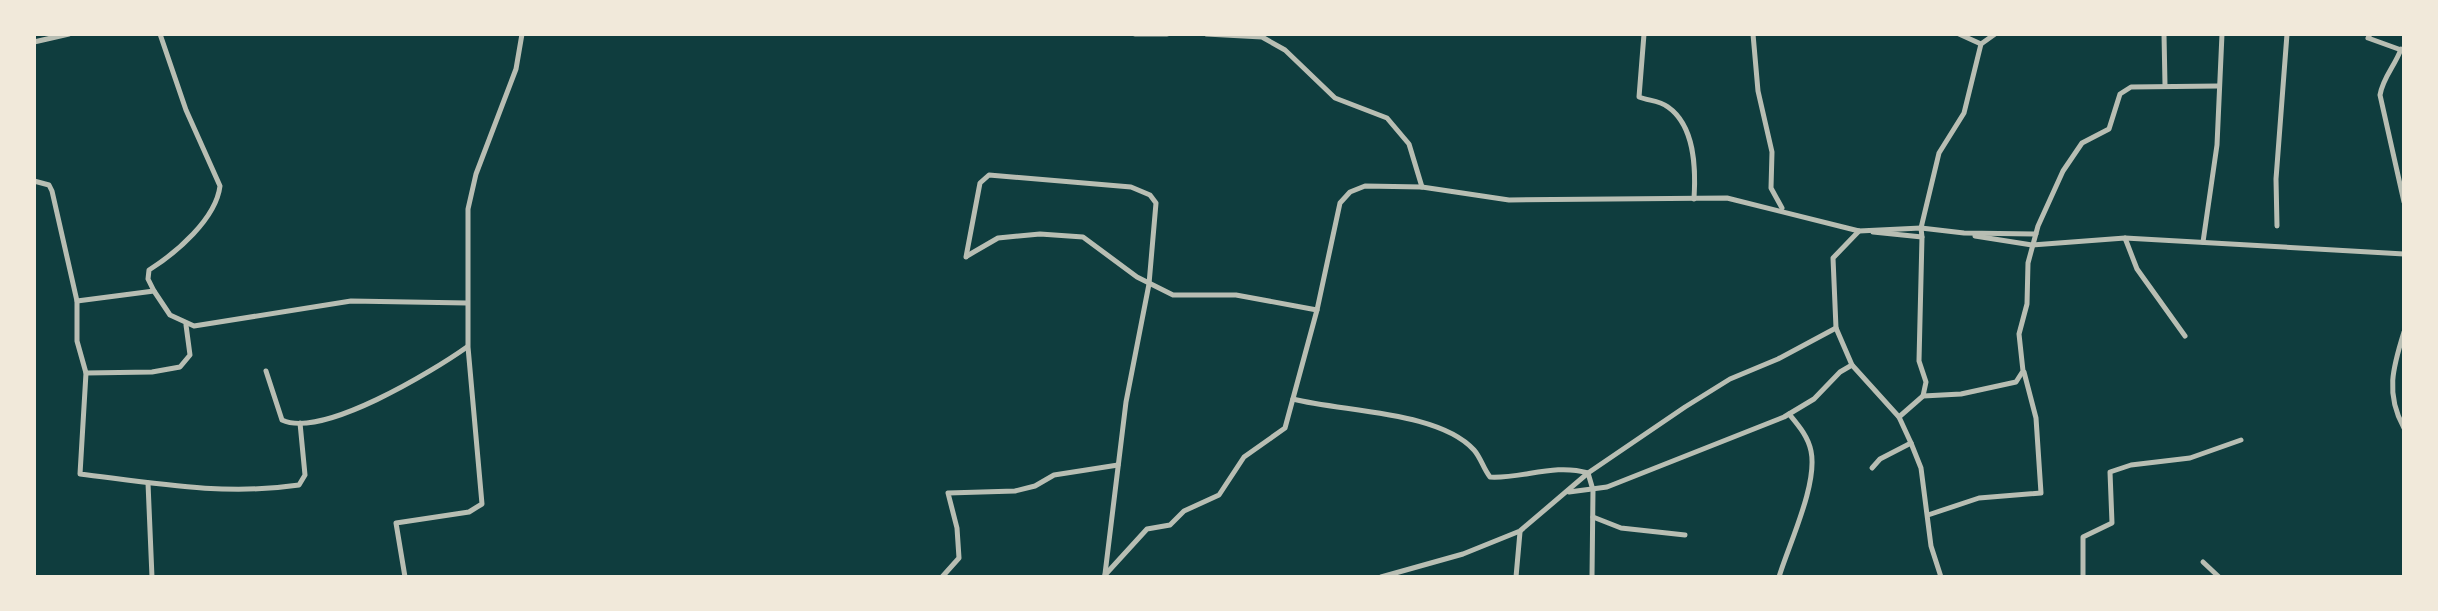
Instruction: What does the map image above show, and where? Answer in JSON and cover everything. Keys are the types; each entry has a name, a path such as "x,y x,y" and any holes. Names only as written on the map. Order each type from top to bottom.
{"street":[{"path":"34,42 69,34"},
{"path":"160,34 195,133 220,186 219,194 192,235 149,270 148,279 170,315 186,325 216,324 351,301 467,303"},
{"path":"405,577 396,523 469,512 482,504 468,347 469,200 516,69 522,34"},
{"path":"1135,34 1167,34"},
{"path":"1206,34 1262,37 1285,50 1335,98 1387,118 1409,144 1422,187"},
{"path":"1644,34 1639,97 1666,106 1683,120 1692,152 1694,199"},
{"path":"1753,34 1758,91 1772,152 1771,188 1783,209"},
{"path":"1959,34 1981,44"},
{"path":"1899,417 1923,396 1926,382 1919,361 1921,228 1939,153 1964,113 1981,44 1995,34"},
{"path":"2164,34 2165,85"},
{"path":"2203,242 2217,145 2222,34"},
{"path":"2277,226 2276,179 2287,34"},
{"path":"2370,34 2368,38 2402,50 2395,68 2383,81 2380,95 2404,202"},
{"path":"1928,515 1979,498 2041,493 2036,418 2023,371 2019,334 2027,304 2028,263 2032,245 2063,171 2082,143 2109,129 2120,94 2131,87 2218,86"},
{"path":"1105,576 1118,465 1149,284 1156,203 1150,195 1131,187 989,175 980,183 966,257 998,238 1040,234 1083,237 1149,284 1173,295 1236,295 1317,310"},
{"path":"34,181 49,185 52,191 77,301 77,341 86,373 80,474 207,489 299,485 305,475 300,423"},
{"path":"1105,576 1147,529 1170,525 1184,511 1219,495 1244,457 1285,428 1317,310 1340,203 1350,192 1365,186 1422,187 1509,200 1727,198 1783,209 1859,231 1922,237"},
{"path":"1921,228 2032,245 2125,238 2404,254"},
{"path":"1941,577 1931,546 1921,468 1911,443 1899,417 1852,365 1836,328 1833,258 1859,231 1921,228 2036,234"},
{"path":"2125,238 2137,269 2185,336"},
{"path":"77,301 154,291"},
{"path":"86,373 152,372 180,367 190,355 186,325"},
{"path":"1381,577 1463,554 1520,531 1588,473 1730,379 1778,359 1836,328"},
{"path":"2404,332 2390,391 2393,408 2404,428"},
{"path":"266,371 282,420 300,423 330,417 399,391 468,347"},
{"path":"1567,492 1593,490 1789,414 1814,399 1840,372 1852,365"},
{"path":"1923,396 1961,394 2016,382 2023,371"},
{"path":"1293,399 1440,430 1476,452 1481,467 1490,477 1512,478 1522,472 1539,470 1588,473"},
{"path":"1779,577 1806,498 1812,454 1805,435 1789,414"},
{"path":"2083,577 2083,537 2112,523 2110,472 2131,465 2190,458 2241,440"},
{"path":"1872,468 1880,459 1911,443"},
{"path":"942,577 959,558 957,528 948,493 1015,491 1054,475 1118,465"},
{"path":"1588,473 1593,490 1592,577"},
{"path":"148,483 152,577"},
{"path":"1593,517 1621,528 1685,535"},
{"path":"1516,577 1520,531"},
{"path":"2203,562 2219,577"}]}
